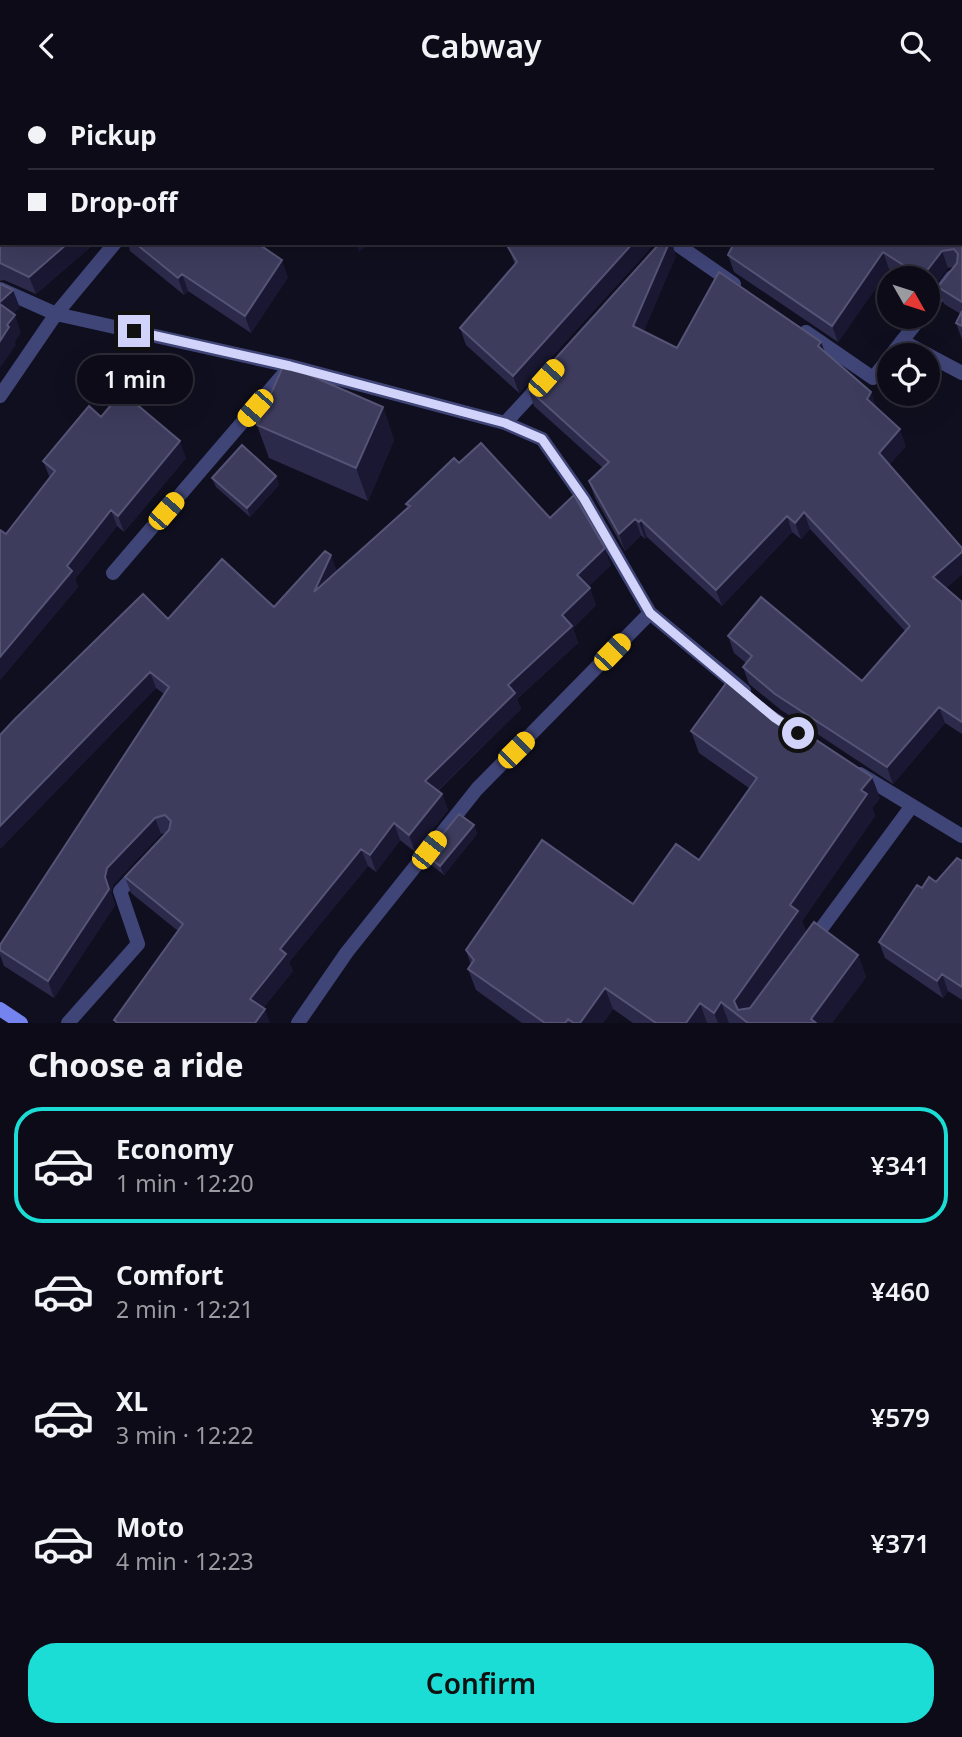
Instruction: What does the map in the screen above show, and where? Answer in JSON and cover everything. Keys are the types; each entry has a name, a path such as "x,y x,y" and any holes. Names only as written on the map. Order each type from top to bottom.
{"street":[{"path":"0,395 56,314 113,245"},
{"path":"668,245 752,296"},
{"path":"940,293 955,274"},
{"path":"0,289 56,314 290,366 505,423 542,439 584,499 650,613 754,700"},
{"path":"796,326 873,378 877,373"},
{"path":"912,329 902,341 962,373"},
{"path":"113,573 290,366"},
{"path":"505,423 555,368"},
{"path":"298,1023 348,952 477,789 650,613"},
{"path":"843,762 962,837"},
{"path":"799,958 911,807"},
{"path":"68,1023 138,944 120,891 152,857"},
{"path":"0,1009 21,1023"}],"building":[{"path":"0,245 66,245 29,277 0,263"},
{"path":"137,245 260,245 282,260 245,316 182,274 178,278"},
{"path":"631,245 513,376 460,328 517,262 508,247"},
{"path":"658,245 668,245 633,326 677,348 719,272 821,342 818,346 871,392 867,399 900,429 879,453 962,548 962,552 933,577 962,602 962,722 939,707 887,767 775,694 743,667 752,656 728,636 761,597 862,681 910,626 804,512 795,523 787,516 716,590 641,520 639,522 635,519 619,534 589,481 609,462 528,389"},
{"path":"733,245 962,245 962,302 940,288 940,284 957,263 958,254 954,249 942,251 930,266 905,266 883,252 832,326 728,255"},
{"path":"0,284 13,290 0,302"},
{"path":"0,304 15,315 0,341"},
{"path":"962,311 962,326 956,323"},
{"path":"284,364 383,407 356,468 257,425"},
{"path":"122,392 180,441 118,516 111,510 67,566 72,571 0,657 0,530 6,534 55,471 43,461 89,406 101,417"},
{"path":"481,443 550,518 574,495 605,548 577,575 590,588 562,615 572,626 508,685 515,693 425,781 442,794 409,835 394,823 370,855 361,849 280,949 286,954 250,999 265,1009 255,1023 118,1023 114,1020 183,924 125,877 169,830 171,821 165,815 155,818 107,868 105,877 109,889 48,981 0,950 0,945 169,687 150,672 0,826 0,735 15,719 143,594 168,619 222,559 274,607 325,551 331,555 314,592 410,506 406,504 454,458 459,463"},
{"path":"242,445 276,476 247,508 212,478"},
{"path":"730,678 762,704 872,777 861,790 867,794 790,905 798,911 734,1001 738,1010 750,1008 814,922 858,955 811,1019 816,1023 748,1023 721,1002 714,1013 700,1003 686,1023 656,1023 605,988 580,1023 568,1019 565,1023 545,1023 468,969 474,960 466,950 542,840 633,904 676,844 699,860 757,778 691,731"},
{"path":"459,814 474,825 440,866 426,855"},
{"path":"957,858 962,861 962,987 942,974 937,981 879,942 917,885 922,888 929,877 936,882"}],"route":[{"path":"134,331 290,366 505,423 542,439 584,499 650,613 775,718 798,733"}]}
